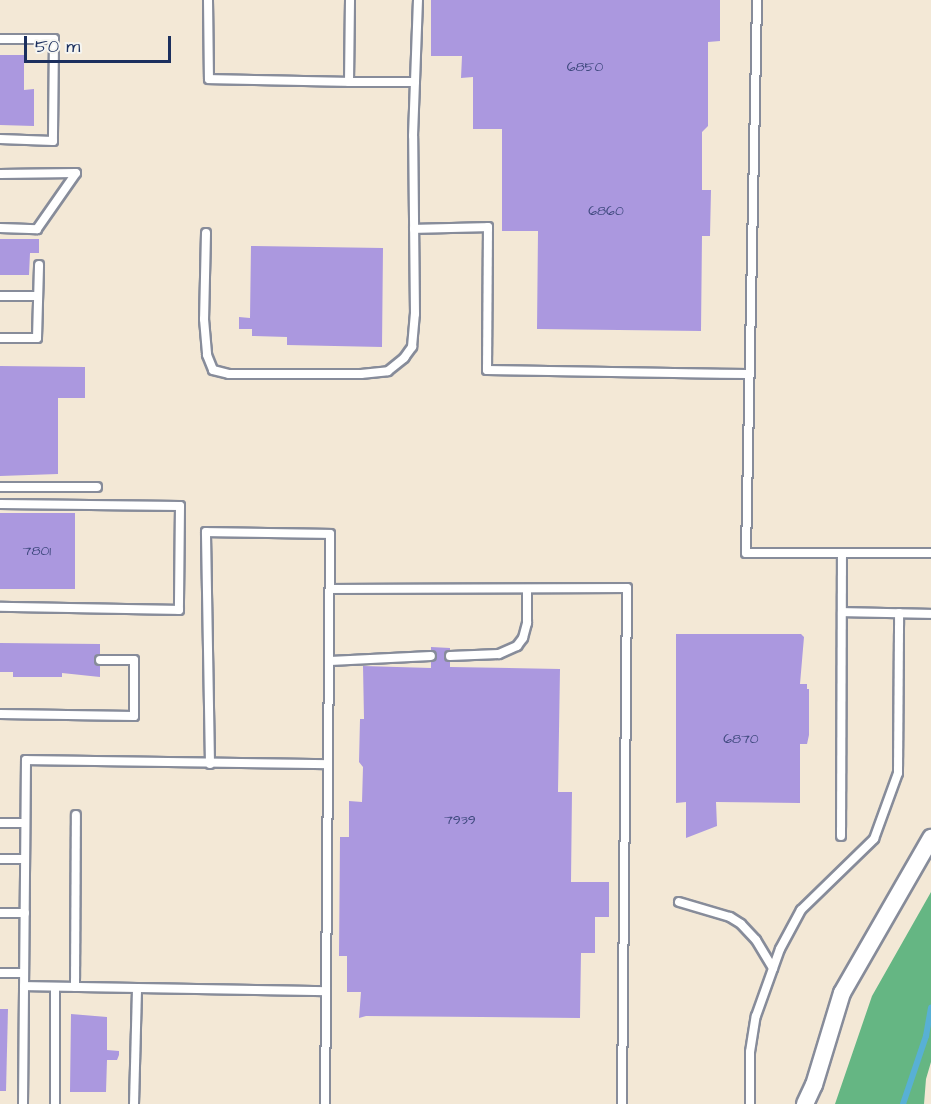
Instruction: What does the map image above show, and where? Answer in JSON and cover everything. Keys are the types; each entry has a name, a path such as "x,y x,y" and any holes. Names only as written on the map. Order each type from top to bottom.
{"street":[{"path":"805,1104 814,1085 842,993 931,838"}],"lane":[{"path":"208,0 209,80 415,82"},
{"path":"350,0 350,82"},
{"path":"206,233 204,319 207,355 213,370 229,374 361,374 388,371 404,358 412,347 415,314 415,82 418,0"},
{"path":"757,0 746,553 931,553"},
{"path":"0,39 54,39 53,141 0,140"},
{"path":"0,174 76,173 37,229 0,228"},
{"path":"414,229 488,227 487,370 748,374"},
{"path":"0,338 37,338 39,265"},
{"path":"0,296 38,296"},
{"path":"0,487 97,486"},
{"path":"0,504 180,506 179,610 0,607"},
{"path":"210,764 206,532 330,534 325,1104"},
{"path":"842,553 842,836"},
{"path":"330,589 627,588 622,1104"},
{"path":"450,656 499,654 517,646 523,638 526,623 527,590"},
{"path":"842,612 931,614"},
{"path":"750,1104 750,1052 756,1016 773,968 801,910 873,839 898,773 900,750 899,614"},
{"path":"330,661 431,656"},
{"path":"0,714 134,716 134,660 100,660"},
{"path":"23,1104 26,760 328,764"},
{"path":"75,987 76,815"},
{"path":"0,823 25,823"},
{"path":"0,859 25,859"},
{"path":"679,902 730,917 741,924 756,940 773,968"},
{"path":"0,913 25,913"},
{"path":"0,973 24,973"},
{"path":"24,986 325,991"},
{"path":"55,987 55,1104"},
{"path":"134,1104 137,988"}],"green space":[{"path":"931,892 931,1062 926,1079 924,1104 835,1104 872,996"}],"building":[{"path":"431,0 720,0 720,41 708,42 708,126 702,132 702,190 711,190 710,236 702,236 701,331 537,329 538,231 502,231 502,129 473,129 473,77 461,78 462,56 431,56"},
{"path":"0,55 24,55 24,90 34,89 34,126 0,125"},
{"path":"0,239 39,239 39,253 30,253 29,275 0,275"},
{"path":"251,246 383,248 382,347 287,345 287,337 252,336 252,329 239,329 239,317 250,318"},
{"path":"0,366 85,367 85,398 58,398 58,474 0,476"},
{"path":"0,513 75,513 75,589 0,589"},
{"path":"676,634 801,634 804,637 800,684 807,684 807,689 809,689 809,735 807,744 800,744 800,803 716,802 717,826 686,838 686,802 676,803"},
{"path":"0,643 100,644 100,677 62,673 62,677 13,677 13,672 0,672"},
{"path":"431,647 450,648 450,667 560,669 558,792 572,792 571,882 609,882 609,917 595,917 595,953 581,953 580,1018 366,1016 359,1018 361,992 347,992 347,956 339,956 340,837 349,837 349,801 362,802 363,767 359,762 360,719 364,719 363,666 431,668"},
{"path":"0,1009 8,1009 6,1091 0,1091"},
{"path":"71,1014 107,1017 107,1050 119,1051 119,1055 117,1060 107,1060 106,1092 70,1092"}],"waterway":[{"path":"903,1104 926,1036 931,1007"}]}
